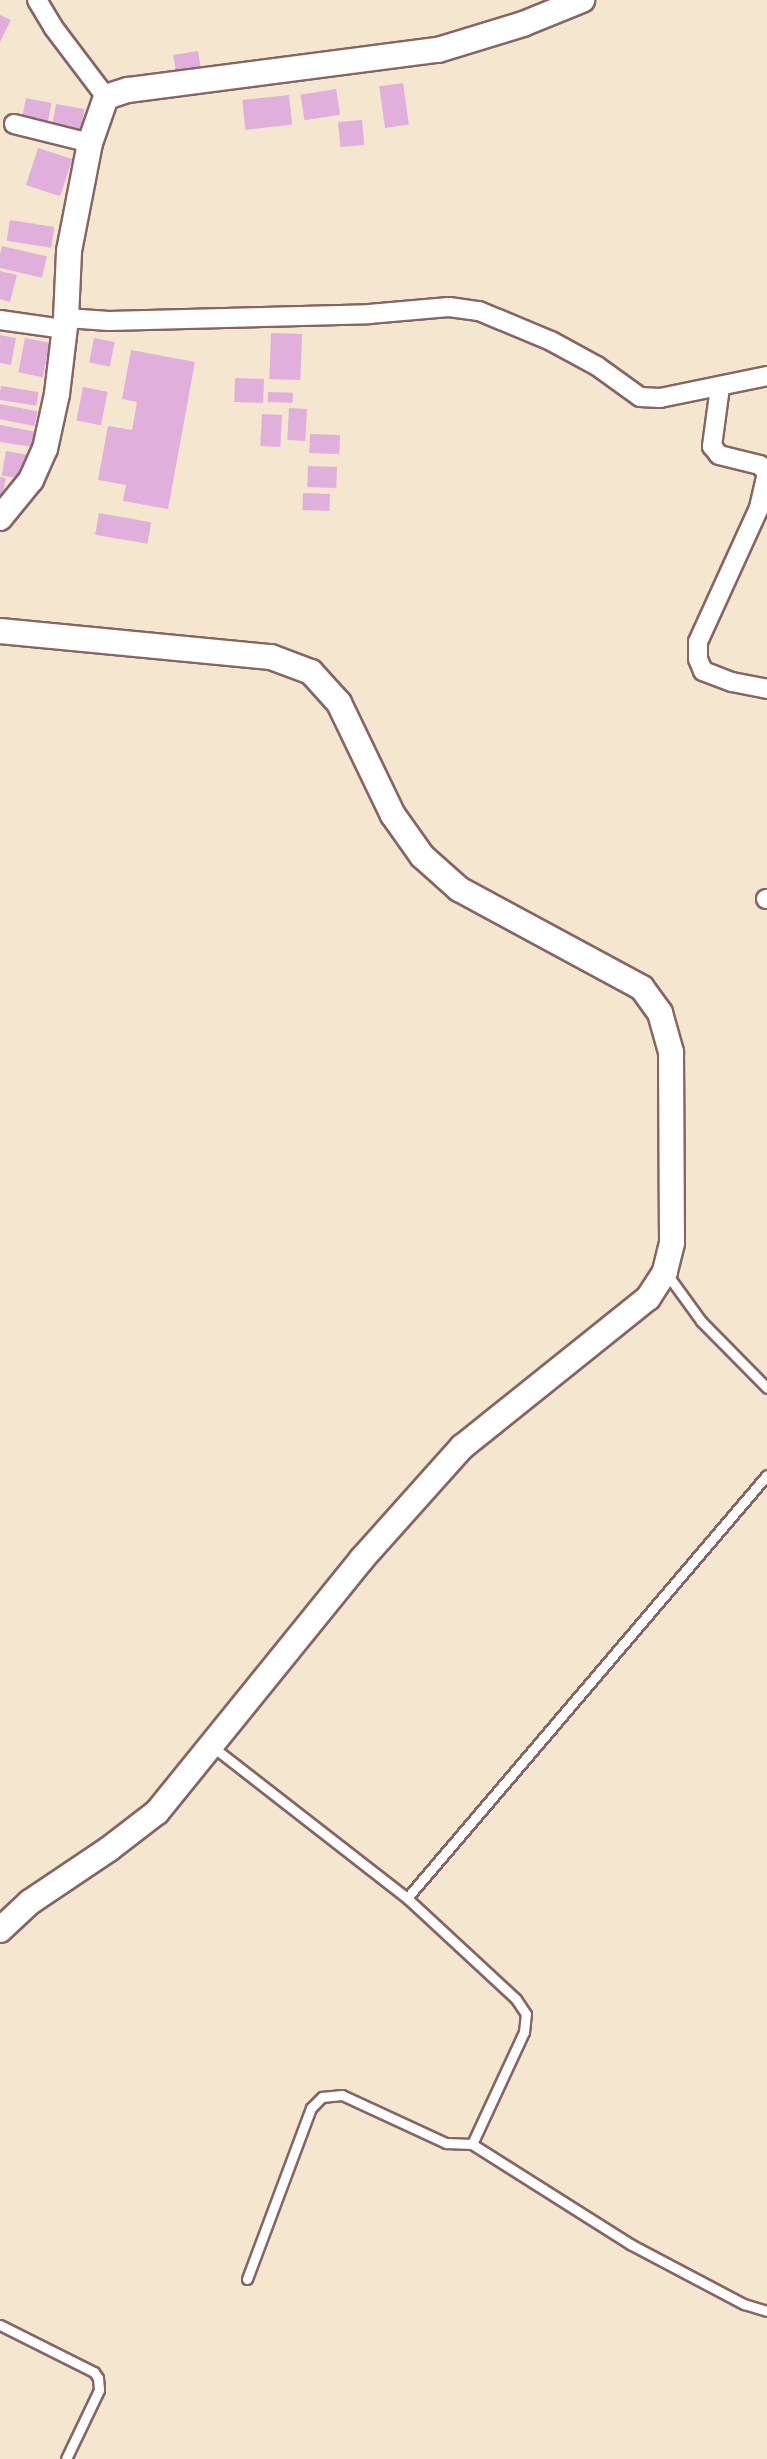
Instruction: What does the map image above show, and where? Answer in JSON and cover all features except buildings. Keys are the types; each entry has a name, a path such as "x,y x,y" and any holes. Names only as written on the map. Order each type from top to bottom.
{"street":[{"path":"37,0 53,27 106,97"},
{"path":"106,97 128,90 438,50 523,24 582,0"},
{"path":"0,518 32,480 45,449 57,394 65,324 69,251 90,143 106,97"},
{"path":"14,124 90,143"},
{"path":"0,320 65,324 369,314 449,307 479,311 551,341 597,366 640,397 660,398 767,376"},
{"path":"720,387 712,446 719,455 760,465 767,473 759,508 698,642 698,659 703,671 732,682 767,689"},
{"path":"0,631 271,657 311,672 339,702 393,815 422,856 459,889 642,988 660,1013 671,1052 672,1243 665,1272 648,1298 461,1447 362,1559 157,1812 109,1849 30,1902 0,1930"}],"lane":[{"path":"665,1272 701,1321 767,1388"},
{"path":"407,1898 767,1475"},
{"path":"212,1745 407,1898 516,1999 526,2014 524,2032 472,2144"},
{"path":"247,2279 311,2108 322,2097 342,2095 446,2143 472,2144 630,2244 744,2304 767,2311"},
{"path":"0,2325 94,2372 98,2378 99,2390 65,2459"}]}
